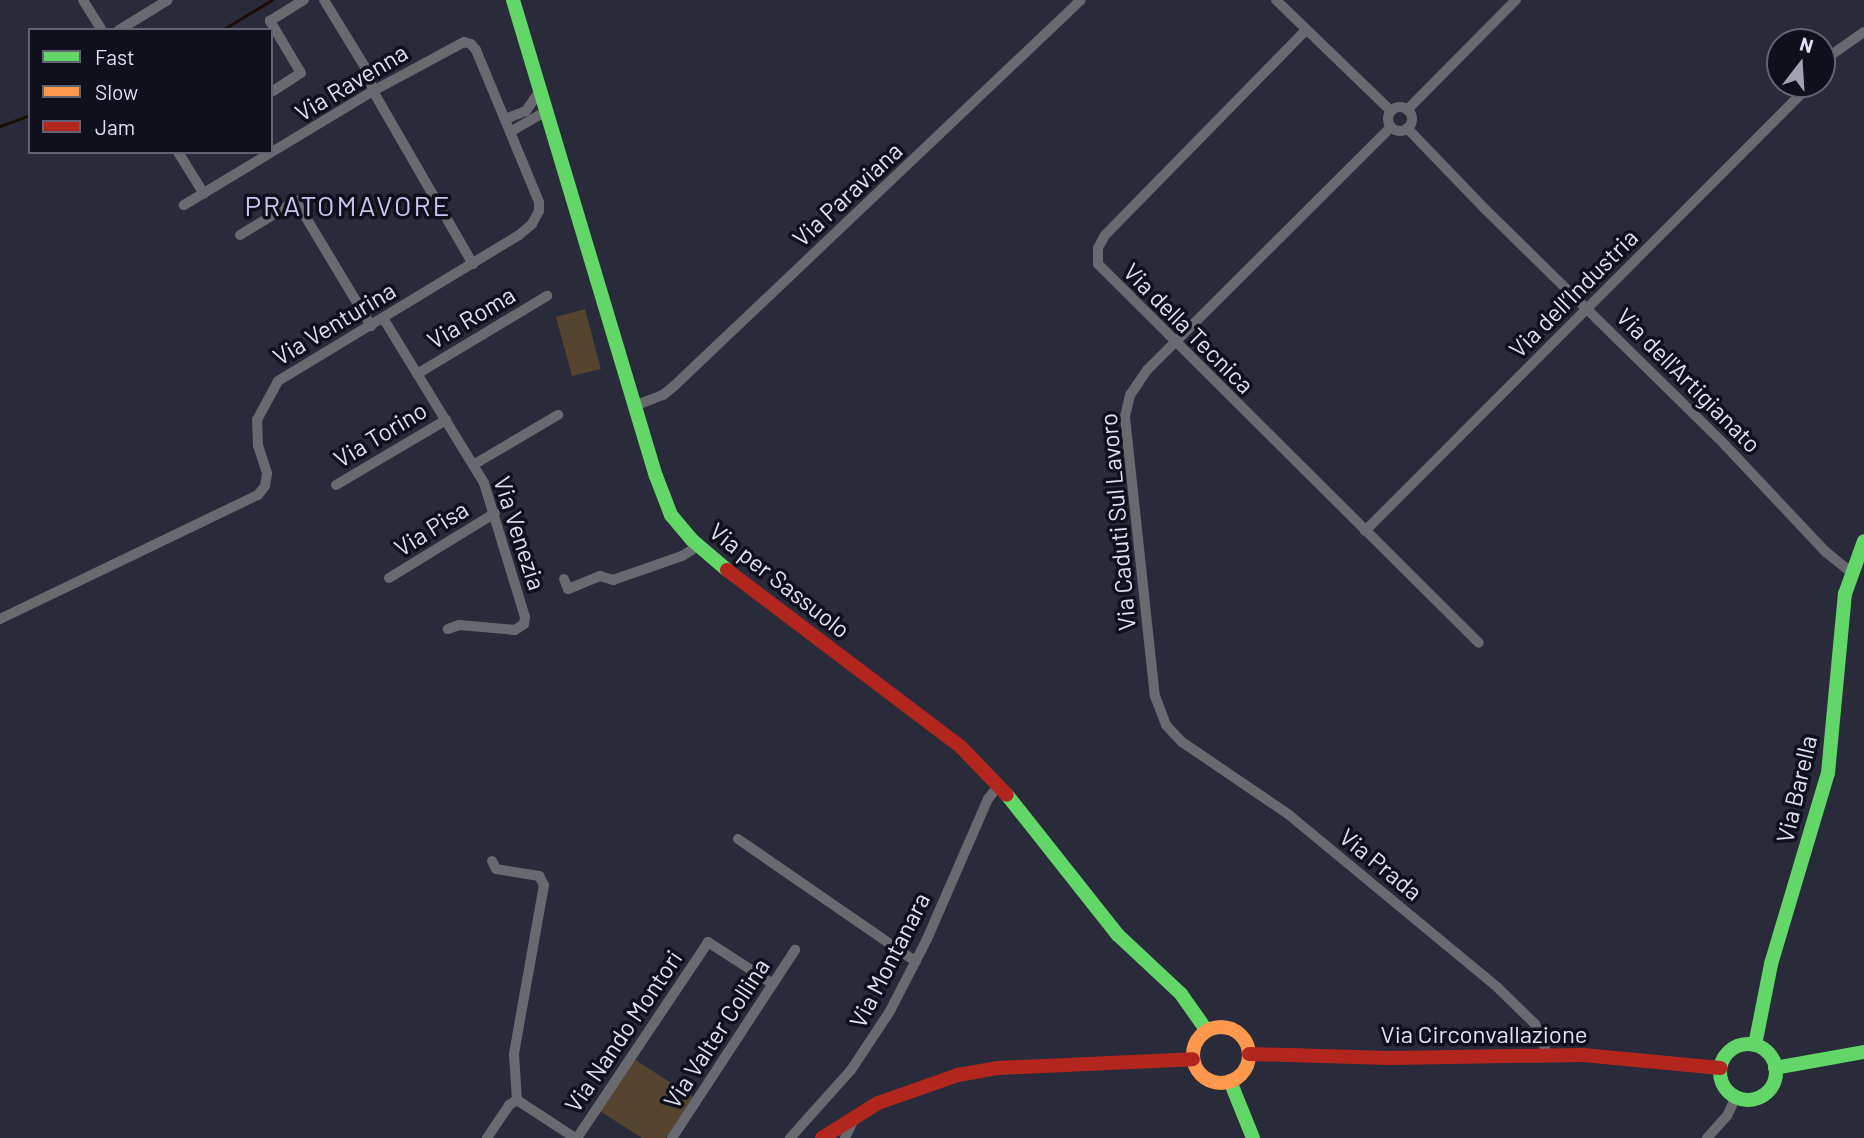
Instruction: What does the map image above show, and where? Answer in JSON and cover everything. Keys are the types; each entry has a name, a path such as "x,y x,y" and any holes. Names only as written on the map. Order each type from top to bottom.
{"main road":[{"name":"Via per Sassuolo","path":"513,0 634,406 662,496 671,515 698,546 733,576 961,747 999,785 1118,935 1181,994 1207,1031"},
{"name":"Via Barella","path":"1755,1045 1771,964 1828,773 1844,608 1851,572 1864,541"},
{"path":"1223,1027 1238,1033 1249,1054 1242,1073 1230,1081 1214,1082 1206,1079 1194,1059 1195,1046 1207,1031 1223,1027"},
{"path":"1755,1045 1771,1056 1775,1068 1773,1085 1761,1097 1752,1100 1736,1097 1721,1082 1720,1068 1723,1059 1734,1047 1755,1045"},
{"path":"1775,1068 1864,1052"},
{"name":"Via Circonvallazione","path":"1249,1054 1390,1058 1601,1056 1720,1068"},
{"path":"822,1138 862,1111 926,1084 998,1068 1194,1059"},
{"path":"1230,1081 1253,1138"}],"street":[{"path":"83,0 101,28"},
{"path":"122,28 168,0"},
{"path":"273,91 301,73 270,21 304,0"},
{"path":"324,0 368,72 373,91 473,264"},
{"name":"Via Paraviana","path":"634,406 663,395 673,387 1081,0"},
{"path":"1276,0 1391,111"},
{"path":"1407,110 1516,0"},
{"name":"Via della Tecnica","path":"1306,30 1100,241 1097,257 1103,272 1479,643"},
{"path":"1836,52 1864,32"},
{"name":"Via Ravenna","path":"273,152 373,91 460,43 468,42"},
{"name":"Via Venturina","path":"0,619 258,495 265,486 268,473 258,446 257,420 268,394 278,381 527,230 539,211 539,202 476,50 468,42"},
{"path":"526,111 540,90"},
{"name":"Via dell’Industria","path":"1365,531 1797,98"},
{"path":"1397,108 1407,110 1411,119 1407,128 1397,131 1391,127 1388,121 1391,111 1397,108"},
{"path":"505,119 526,111 546,110"},
{"path":"510,132 546,110"},
{"path":"526,124 551,129"},
{"name":"Via Caduti Sul Lavoro","path":"1166,724 1154,696 1125,417 1126,405 1134,386 1147,370 1391,127"},
{"name":"Via dell'Artigianato","path":"1407,128 1486,211 1588,308 1826,552 1851,572"},
{"path":"179,154 204,194"},
{"name":"Via Ravenna","path":"184,205 270,154"},
{"path":"240,235 296,201 371,326"},
{"name":"Via Roma","path":"417,374 547,296"},
{"name":"Via Venezia","path":"383,318 484,483 525,617 524,624 515,630 459,625 448,629"},
{"path":"473,465 558,415"},
{"name":"Via Torino","path":"335,485 446,420"},
{"name":"Via Pisa","path":"389,578 495,513"},
{"path":"564,579 568,589 600,576 613,580 682,556 698,546"},
{"name":"Via Prada","path":"1166,724 1182,742 1288,814 1489,980 1535,1024 1548,1057"},
{"name":"Via Montanara","path":"790,1138 851,1070 890,1011 916,962 988,799 999,785"},
{"path":"738,839 916,962"},
{"path":"492,861 496,869 539,876 544,885 514,1054 517,1100"},
{"name":"Via Nando Montori","path":"576,1138 708,942 773,984"},
{"name":"Via Valter Collina","path":"672,1138 795,950"},
{"path":"1707,1138 1723,1122 1736,1097"},
{"path":"487,1138 509,1105 517,1100"},
{"path":"517,1100 576,1138"},
{"path":"845,1138 853,1120 862,1111"}],"shaded area":[{"path":"585,309 601,369 572,376 556,317"},
{"path":"634,1059 693,1097 666,1138 642,1138 600,1111"}],"waterway":[{"path":"225,28 272,0"},
{"path":"0,126 28,116"}],"traffic: fast":[{"path":"513,0 656,476 671,515 692,540 727,570"},
{"path":"1755,1045 1771,964 1828,773 1845,594 1864,541"},
{"path":"1007,795 1118,935 1181,994 1207,1031"},
{"path":"1748,1044 1759,1046 1768,1052 1774,1061 1776,1072 1774,1083 1768,1092 1759,1098 1748,1100 1737,1098 1728,1092 1722,1083 1720,1072 1722,1061 1728,1052 1737,1046 1748,1044"},
{"path":"1775,1068 1864,1052"},
{"path":"1230,1081 1253,1138"}],"traffic: slow":[{"path":"1221,1027 1232,1029 1241,1035 1247,1044 1249,1055 1247,1066 1241,1075 1232,1081 1221,1083 1210,1081 1201,1075 1195,1066 1193,1055 1195,1044 1201,1035 1210,1029 1221,1027"}],"traffic: jam":[{"path":"727,570 961,747 1007,795"},
{"path":"1249,1054 1390,1058 1583,1055 1720,1068"},
{"path":"822,1138 878,1103 958,1075 998,1068 1193,1059"}],"district":[{"name":"PRATOMAVORE","path":"348,205"}]}
